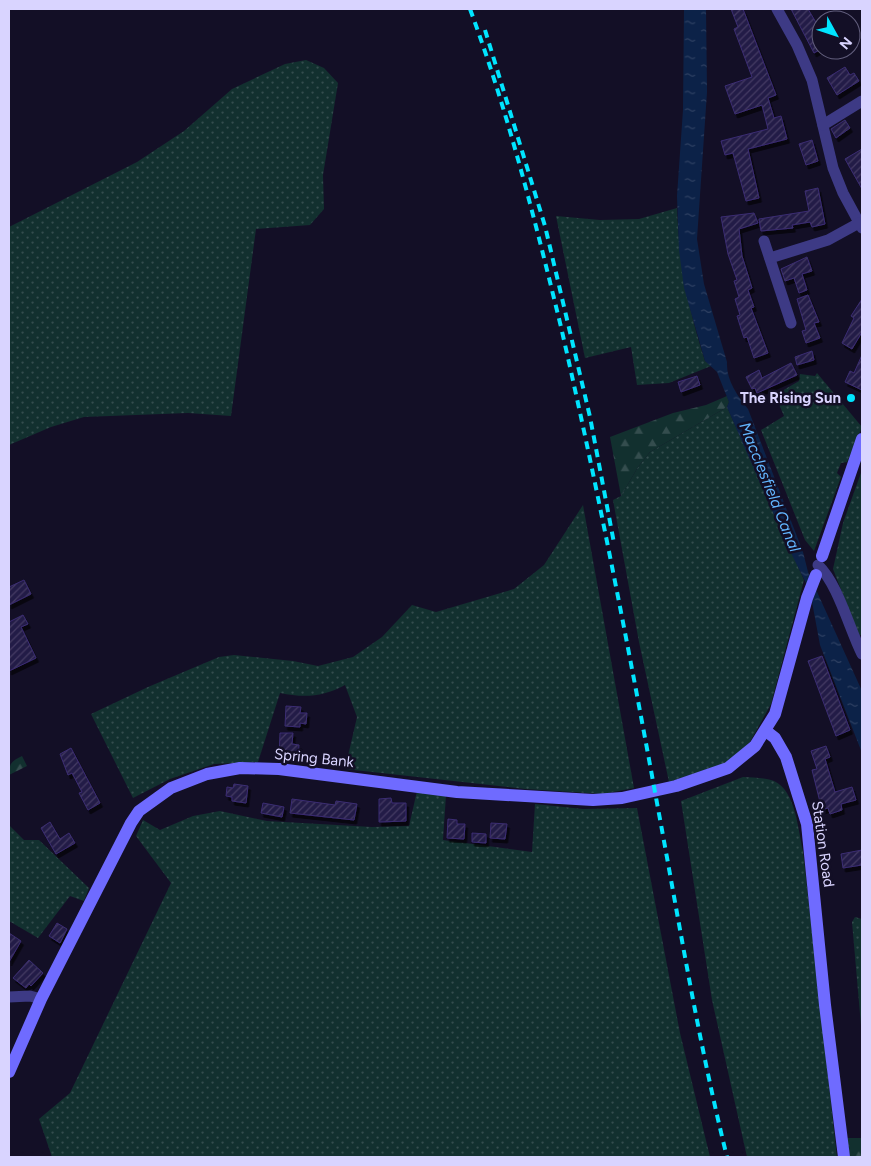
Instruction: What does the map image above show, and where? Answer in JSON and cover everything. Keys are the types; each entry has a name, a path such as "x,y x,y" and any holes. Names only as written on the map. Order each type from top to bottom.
{"street":[{"path":"770,258 828,240 861,226 843,193 834,168 812,80 797,45 777,9"},
{"path":"823,125 862,100"},
{"path":"764,241 791,323"},
{"path":"766,731 775,714 807,598 862,440"},
{"path":"819,565 832,583 850,630 862,654"},
{"name":"Spring Bank","path":"9,1072 41,999 131,822 148,804 171,788 207,774 240,768 297,772 457,792 593,800 622,798 685,783 728,768 756,746 766,731"},
{"name":"Station Road","path":"766,731 775,738 786,757 807,824 825,1005 844,1157"},
{"path":"9,997 30,996 41,999"}],"green space":[{"path":"306,60 324,68 338,83 323,175 324,209 310,225 256,229 231,416 188,413 84,417 51,427 9,445 9,227 137,162 184,131 232,89 285,64"},
{"path":"677,208 682,267 689,304 705,361 711,366 669,383 637,385 631,347 585,358 556,216 600,220 639,219"},
{"path":"817,373 862,427 847,462 841,463 837,473 841,477 814,551 805,540 761,430 784,416 775,395 799,381 800,374 815,376"},
{"path":"727,396 729,402 727,407 650,452 638,467 621,496 610,437 673,413 706,405"},
{"path":"727,407 804,580 771,704 750,742 732,761 669,782 639,642 613,500 621,496 638,467 650,452"},
{"path":"862,470 862,634 859,636 833,569 843,523"},
{"path":"583,505 634,788 603,794 525,789 345,769 357,717 345,685 329,692 313,695 297,696 280,693 258,762 214,764 170,779 133,798 91,714 219,657 234,655 293,661 318,666 353,657 382,637 412,605 436,612 514,589 544,565"},
{"path":"22,756 27,766 9,775 12,763"},
{"path":"743,777 774,781 787,793 795,812 803,851 837,1157 747,1157 712,1000 681,801"},
{"path":"417,791 446,795 443,840 532,852 535,804 583,809 637,808 680,1033 710,1157 52,1157 39,1119 70,1093 171,883 136,836 143,820 160,830 193,816 220,811 267,821 372,827 409,826"},
{"path":"9,825 24,840 39,840 89,888 84,901 70,896 38,938 9,921"},
{"path":"855,917 862,919 862,1037 852,922"},
{"path":"847,1138 862,1138 862,1157 850,1157"}],"water":[{"name":"Macclesfield Canal","path":"684,9 706,9 707,92 697,239 704,284 727,362 730,381 748,409 803,552 808,572 862,691 862,753 820,645 810,591 788,547 727,407 729,402 717,372 705,361 684,288 679,250 677,196 683,110"}],"building":[{"path":"731,9 743,9 776,95 768,98 774,118 781,116 787,139 748,149 759,198 746,201 733,153 725,155 721,141 768,129 762,105 735,114 725,86 752,77 734,29 738,27"},
{"path":"791,9 808,9 811,14 811,47"},
{"path":"845,67 850,75 854,73 859,81 837,95 827,78"},
{"path":"845,120 850,128 836,138 831,129"},
{"path":"812,140 818,161 806,165 799,144"},
{"path":"862,149 862,189 845,159"},
{"path":"818,188 825,224 812,227 810,222 792,225 793,228 761,231 759,219 809,211 805,191"},
{"path":"754,213 758,223 739,229 742,256 752,288 748,290 754,307 751,308 768,353 754,358 747,337 744,338 737,316 740,315 735,299 739,297 734,281 737,280 728,254 721,217"},
{"path":"807,257 812,271 802,274 807,290 799,293 794,278 785,281 781,269"},
{"path":"808,295 819,322 814,323 820,338 806,343 802,331 806,330 797,299"},
{"path":"862,299 862,332 852,349 842,343 854,318 851,316"},
{"path":"812,351 814,360 797,365 795,357"},
{"path":"862,355 862,390 845,382 850,371 854,373"},
{"path":"791,363 797,375 757,393 755,388 752,389 746,377 759,370 762,378"},
{"path":"697,376 700,385 681,392 678,382"},
{"path":"24,580 31,594 9,605 9,587"},
{"path":"23,615 28,624 21,627 36,658 9,671 9,622"},
{"path":"822,656 850,730 836,736 808,661"},
{"path":"286,706 301,707 300,713 307,713 306,724 300,723 300,727 285,726"},
{"path":"280,733 293,733 292,744 299,745 298,759 279,758"},
{"path":"826,746 830,757 825,759 835,792 852,787 856,800 841,804 842,810 830,814 828,808 822,810 812,770 817,769 811,751"},
{"path":"71,748 100,803 88,810 79,793 82,792 72,773 68,775 60,754"},
{"path":"234,784 248,786 246,803 232,801 232,797 226,796 227,787 233,788"},
{"path":"391,798 392,803 406,803 406,821 379,822 379,799"},
{"path":"292,799 335,805 336,801 357,804 354,820 290,813"},
{"path":"263,803 284,807 282,817 261,813"},
{"path":"448,819 457,820 457,824 465,824 464,839 447,838"},
{"path":"50,822 60,839 69,833 75,843 56,854 41,828"},
{"path":"491,823 507,824 505,839 490,838"},
{"path":"472,833 486,834 486,843 472,842"},
{"path":"862,850 862,865 843,868 841,854"},
{"path":"57,923 67,929 60,943 49,936"},
{"path":"9,933 21,941 9,962"},
{"path":"29,960 43,973 31,986 29,984 26,988 13,978"}],"railway":[{"path":"470,9 509,127 561,327 612,565 698,1025 727,1157"},
{"path":"485,30 545,226 590,417 614,543"}],"place":[{"name":"The Rising Sun","path":"851,398"}]}
